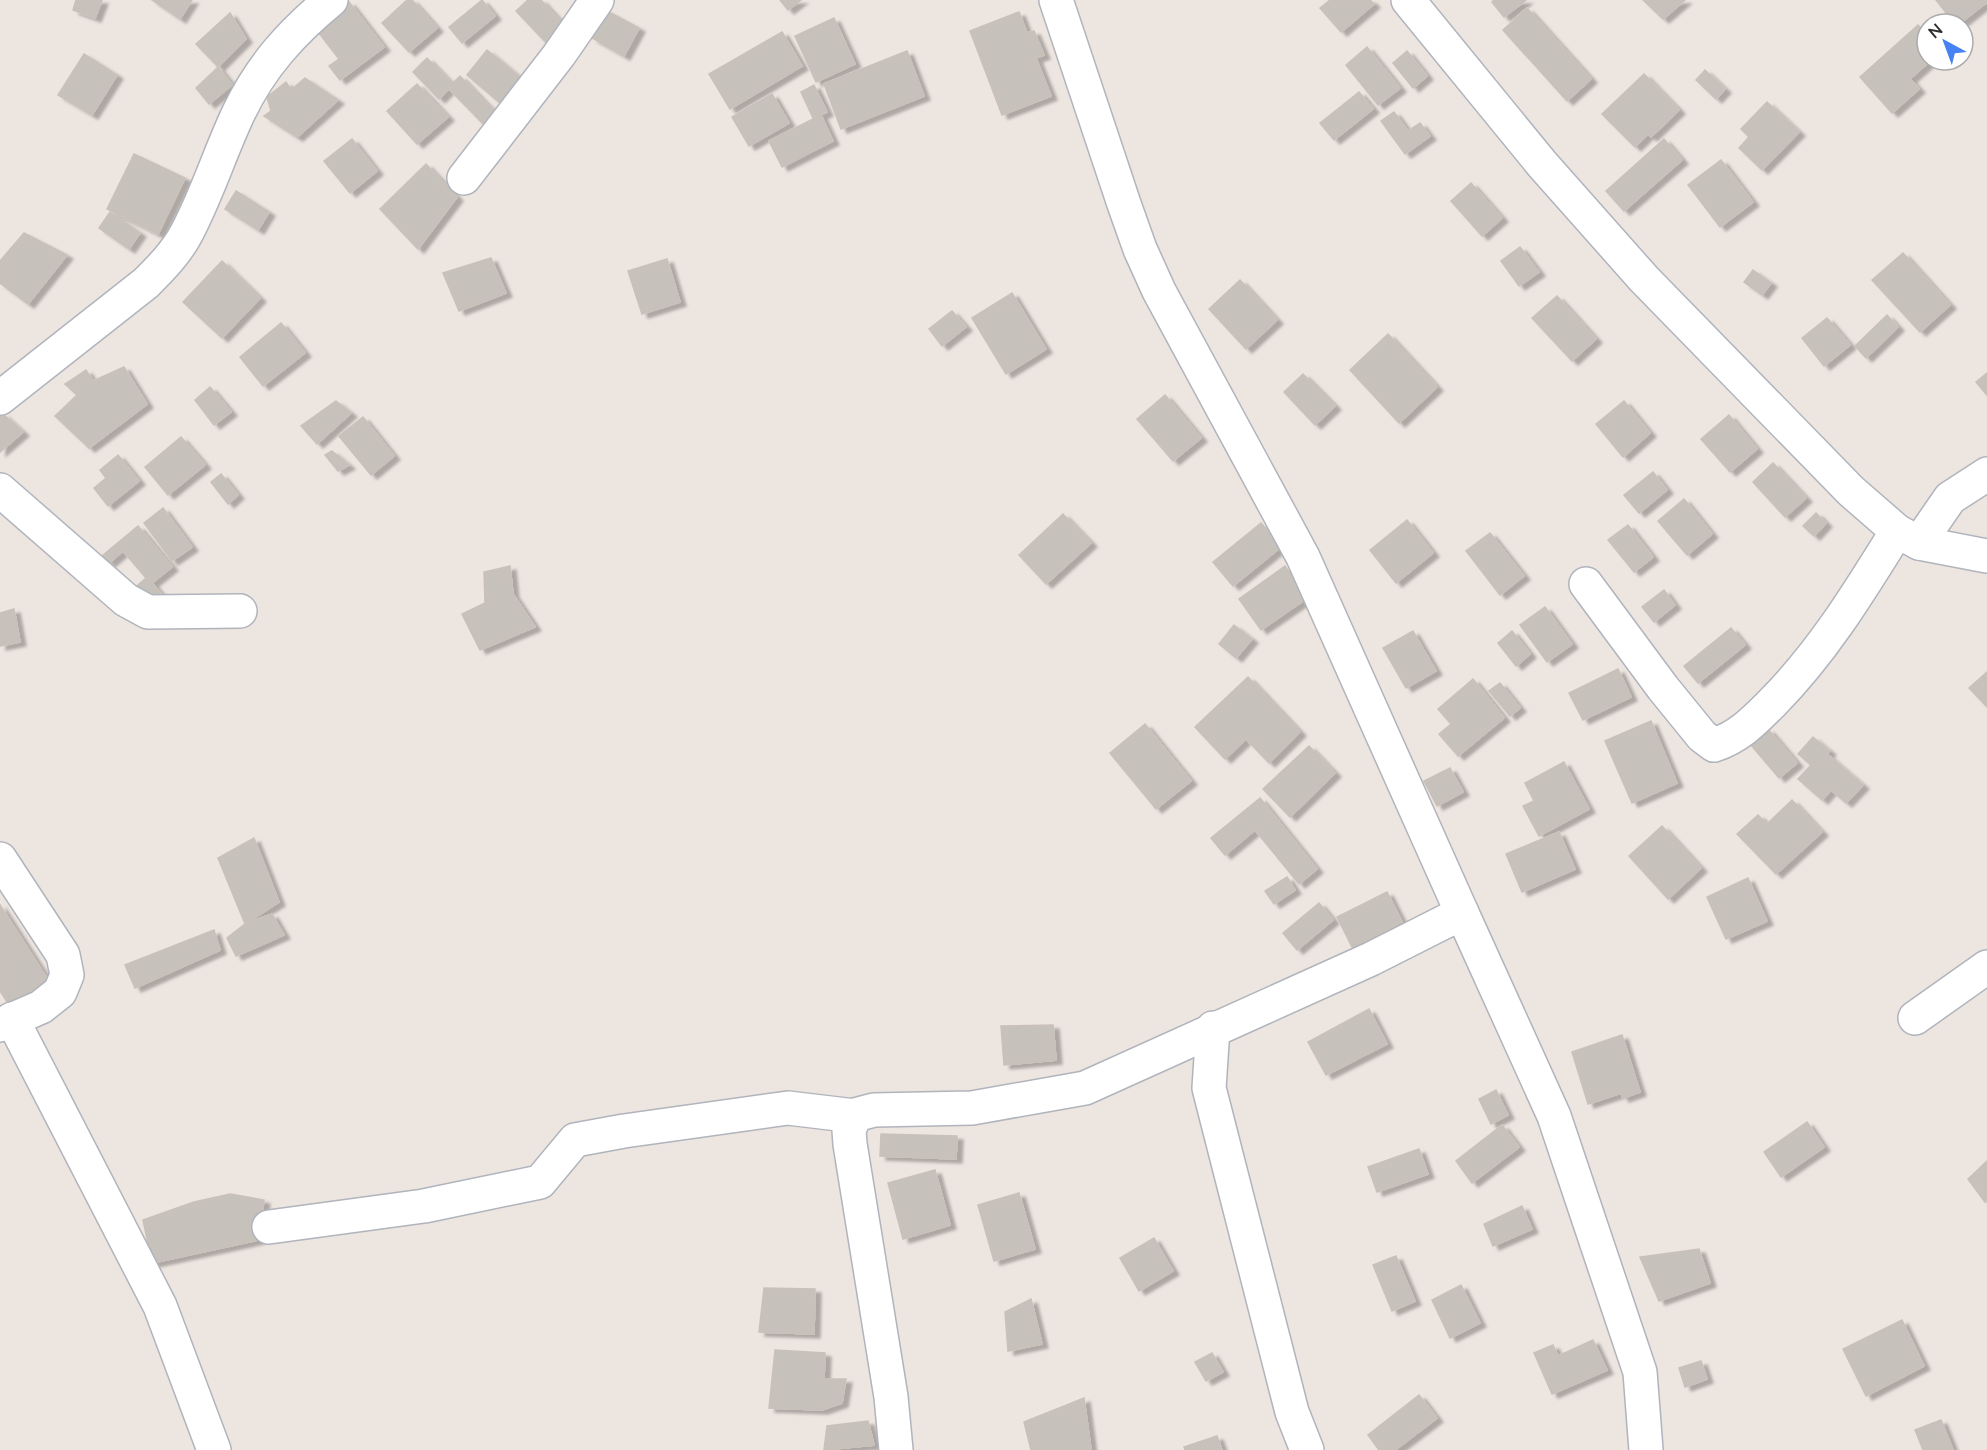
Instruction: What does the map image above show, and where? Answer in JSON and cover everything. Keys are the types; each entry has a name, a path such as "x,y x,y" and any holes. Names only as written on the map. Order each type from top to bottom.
{"street":[{"path":"0,398 146,283 167,262 186,235 240,111 260,75 299,26 331,0"},
{"path":"464,178 560,55 597,0"},
{"path":"1056,0 1140,249 1159,291 1303,557 1554,1116 1640,1372 1646,1450"},
{"path":"1408,0 1542,164 1644,279 1843,483 1908,537 1987,556"},
{"path":"1586,584 1663,688 1702,735 1714,745 1730,740 1749,726 1798,677 1908,537 1950,498 1987,474"},
{"path":"0,490 126,600 148,612 240,611"},
{"path":"0,859 63,955 67,975 60,992 41,1007 6,1022 160,1306 214,1450"},
{"path":"269,1227 424,1206 540,1182 575,1140 624,1131 788,1108 855,1116 874,1110 972,1107 1085,1089 1213,1028 1371,959 1462,913"},
{"path":"1915,1018 1987,967"},
{"path":"1213,1028 1209,1088 1292,1412 1307,1450"},
{"path":"855,1116 849,1131 850,1144 891,1397 896,1450"}],"building":[{"path":"76,0 102,0 95,18 73,10"},
{"path":"152,0 192,0 180,19"},
{"path":"407,0 412,0 437,28 409,52 382,23"},
{"path":"482,0 495,16 462,43 449,27"},
{"path":"528,0 541,0 570,32 552,49 516,11"},
{"path":"780,0 801,0 788,10"},
{"path":"1330,0 1370,0 1374,4 1341,32 1320,8"},
{"path":"1494,0 1526,0 1504,17 1492,2"},
{"path":"1643,0 1685,0 1663,19"},
{"path":"1936,0 1987,0 1974,12 1946,12"},
{"path":"349,2 384,47 340,80 329,66 339,59 315,28"},
{"path":"1527,8 1591,79 1567,101 1503,30"},
{"path":"607,11 639,28 624,56 592,38"},
{"path":"1019,12 1027,33 1034,31 1044,55 1036,58 1051,96 1002,115 970,31"},
{"path":"230,13 246,39 218,67 196,44"},
{"path":"834,18 855,64 816,82 795,36"},
{"path":"1915,28 1915,72 1918,72 1910,79 1919,89 1892,113 1860,77"},
{"path":"782,32 802,66 730,109 709,74"},
{"path":"1367,47 1400,88 1378,105 1346,65"},
{"path":"487,50 528,84 507,109 467,75"},
{"path":"907,51 924,96 841,129 824,84"},
{"path":"1407,51 1427,76 1413,88 1393,63"},
{"path":"84,54 117,75 92,115 58,95"},
{"path":"427,58 452,84 460,76 498,116 486,127 449,89 439,99 413,72"},
{"path":"218,67 232,85 209,104 196,88"},
{"path":"1705,70 1725,89 1716,99 1696,80"},
{"path":"1644,74 1679,110 1651,137 1648,134 1635,147 1602,114"},
{"path":"305,78 338,100 297,137 264,116 271,111 267,97 286,82 291,90"},
{"path":"417,84 448,117 417,144 387,111"},
{"path":"814,85 827,112 813,118 801,92"},
{"path":"1359,92 1373,109 1334,140 1320,123"},
{"path":"772,94 789,123 749,146 732,117"},
{"path":"1767,102 1799,132 1762,170 1739,148 1749,137 1741,129"},
{"path":"1394,112 1408,131 1420,123 1430,136 1405,154 1381,121"},
{"path":"821,115 833,141 782,167 769,141"},
{"path":"352,139 377,171 350,193 324,161"},
{"path":"1664,139 1682,160 1624,211 1606,191"},
{"path":"134,154 185,178 158,234 107,209"},
{"path":"1721,160 1753,202 1720,227 1688,185"},
{"path":"426,164 457,197 418,249 380,209"},
{"path":"1471,183 1502,218 1482,236 1451,201"},
{"path":"236,191 269,212 258,230 225,209"},
{"path":"110,212 140,233 129,249 99,228"},
{"path":"24,233 67,255 28,304 0,283 0,261"},
{"path":"1520,247 1539,272 1519,286 1501,261"},
{"path":"1903,253 1950,305 1920,332 1872,280"},
{"path":"491,258 506,293 459,311 443,273"},
{"path":"667,259 680,302 642,314 628,271"},
{"path":"222,261 260,298 222,338 183,302"},
{"path":"1753,270 1771,283 1762,295 1744,282"},
{"path":"1240,280 1277,320 1246,349 1209,309"},
{"path":"1012,293 1046,349 1006,374 972,318"},
{"path":"1557,296 1596,339 1572,361 1532,318"},
{"path":"952,311 966,327 942,346 929,329"},
{"path":"1887,315 1898,327 1866,358 1855,346"},
{"path":"1827,318 1850,345 1824,366 1802,338"},
{"path":"281,323 305,353 263,386 240,357"},
{"path":"1388,334 1437,387 1399,423 1350,370"},
{"path":"124,367 147,404 89,448 55,416 77,395 65,384 86,370 93,381"},
{"path":"1987,373 1987,395 1976,382"},
{"path":"1303,374 1335,406 1315,425 1284,392"},
{"path":"210,387 231,412 214,425 195,400"},
{"path":"1165,395 1201,438 1173,461 1137,419"},
{"path":"336,401 351,413 317,444 301,426"},
{"path":"1624,401 1650,433 1623,457 1596,424"},
{"path":"3,414 23,432 0,452 0,416"},
{"path":"1729,415 1757,449 1730,472 1701,439"},
{"path":"363,417 394,456 371,475 339,436"},
{"path":"181,437 205,465 168,495 145,467"},
{"path":"332,451 349,465 338,471 325,455"},
{"path":"118,455 139,481 108,506 94,488 106,478 100,470"},
{"path":"1773,463 1806,498 1785,517 1753,482"},
{"path":"1653,472 1667,490 1639,513 1624,495"},
{"path":"221,474 238,495 228,504 211,482"},
{"path":"1684,499 1712,534 1687,555 1658,521"},
{"path":"163,508 192,547 172,561 144,523"},
{"path":"1816,513 1826,523 1814,536 1803,526"},
{"path":"1063,514 1091,543 1046,584 1019,555"},
{"path":"1407,520 1433,553 1396,583 1370,550"},
{"path":"1261,523 1281,547 1233,586 1213,562"},
{"path":"1628,525 1653,557 1634,572 1608,540"},
{"path":"138,526 172,567 152,583 162,595 145,608 131,591 146,578 123,551 109,563 103,555"},
{"path":"1490,533 1524,576 1500,595 1466,551"},
{"path":"510,566 513,594 535,627 480,650 462,614 485,603 484,572"},
{"path":"1285,566 1307,598 1261,630 1239,599"},
{"path":"1664,590 1675,605 1654,622 1642,607"},
{"path":"1545,607 1572,644 1547,662 1520,625"},
{"path":"14,609 20,642 0,646 0,613"},
{"path":"1234,625 1252,639 1236,658 1219,644"},
{"path":"1731,628 1745,645 1698,683 1684,666"},
{"path":"1413,631 1436,671 1406,688 1383,648"},
{"path":"1512,631 1530,654 1516,666 1498,643"},
{"path":"1618,669 1631,697 1583,720 1569,693"},
{"path":"1987,672 1987,707 1969,688"},
{"path":"1248,677 1300,732 1269,763 1246,739 1225,759 1195,727"},
{"path":"1473,679 1504,718 1458,756 1439,734 1451,724 1438,709"},
{"path":"1500,683 1520,708 1510,716 1489,691"},
{"path":"1651,721 1677,783 1632,803 1605,741"},
{"path":"1145,724 1191,781 1156,809 1110,753"},
{"path":"1768,729 1797,763 1779,778 1751,745"},
{"path":"1813,737 1830,751 1827,754 1863,785 1846,803 1831,790 1822,800 1798,779 1811,765 1798,754"},
{"path":"1309,746 1335,773 1290,817 1263,789"},
{"path":"1564,762 1589,809 1539,836 1523,806 1534,801 1525,783"},
{"path":"1450,768 1463,792 1437,806 1424,781"},
{"path":"1260,798 1317,869 1299,884 1255,830 1225,855 1211,838"},
{"path":"1792,800 1822,832 1776,874 1737,834 1758,815 1767,824"},
{"path":"1662,826 1701,868 1668,899 1629,856"},
{"path":"1559,832 1575,869 1522,892 1506,854"},
{"path":"254,838 279,902 245,924 218,858"},
{"path":"1287,877 1295,890 1274,904 1265,891"},
{"path":"1748,878 1767,921 1726,939 1707,897"},
{"path":"1387,892 1403,924 1353,949 1337,917"},
{"path":"1319,903 1333,920 1297,950 1283,933"},
{"path":"0,905 48,980 9,1005 0,991"},
{"path":"272,914 284,935 236,956 227,938 245,924"},
{"path":"214,930 220,950 135,988 125,965"},
{"path":"1369,1009 1387,1044 1326,1075 1308,1042"},
{"path":"1053,1025 1056,1060 1004,1065 1001,1026"},
{"path":"1622,1035 1640,1092 1623,1098 1621,1093 1588,1104 1572,1052"},
{"path":"1496,1090 1508,1115 1491,1124 1479,1099"},
{"path":"1807,1122 1824,1147 1781,1177 1764,1152"},
{"path":"1502,1125 1519,1147 1472,1183 1456,1161"},
{"path":"881,1134 957,1136 956,1159 880,1156"},
{"path":"1419,1149 1428,1174 1377,1192 1368,1167"},
{"path":"1987,1161 1987,1200 1985,1202 1968,1179"},
{"path":"935,1170 950,1225 903,1239 888,1183"},
{"path":"1019,1193 1035,1249 994,1261 978,1205"},
{"path":"230,1194 264,1200 258,1240 152,1263 143,1220 194,1202"},
{"path":"1522,1206 1532,1229 1493,1246 1484,1224"},
{"path":"1154,1238 1173,1271 1139,1291 1120,1258"},
{"path":"1699,1249 1710,1283 1659,1301 1640,1257"},
{"path":"1396,1256 1415,1301 1392,1311 1373,1265"},
{"path":"1461,1285 1480,1323 1450,1338 1432,1300"},
{"path":"764,1288 815,1289 814,1334 759,1332"},
{"path":"1031,1299 1042,1344 1008,1351 1005,1312"},
{"path":"1902,1320 1924,1366 1866,1396 1843,1349"},
{"path":"1593,1340 1607,1370 1552,1394 1534,1353 1553,1345 1558,1356"},
{"path":"775,1350 825,1353 824,1379 846,1379 842,1403 822,1410 769,1408"},
{"path":"1212,1353 1223,1372 1206,1381 1195,1362"},
{"path":"1701,1361 1707,1379 1685,1387 1679,1368"},
{"path":"1419,1395 1437,1418 1395,1450 1379,1450 1368,1435"},
{"path":"1084,1398 1091,1450 1031,1450 1024,1422"},
{"path":"1941,1420 1953,1450 1923,1450 1915,1430"},
{"path":"868,1421 874,1445 824,1450 827,1426"},
{"path":"1217,1436 1222,1450 1185,1450 1184,1447"}]}
